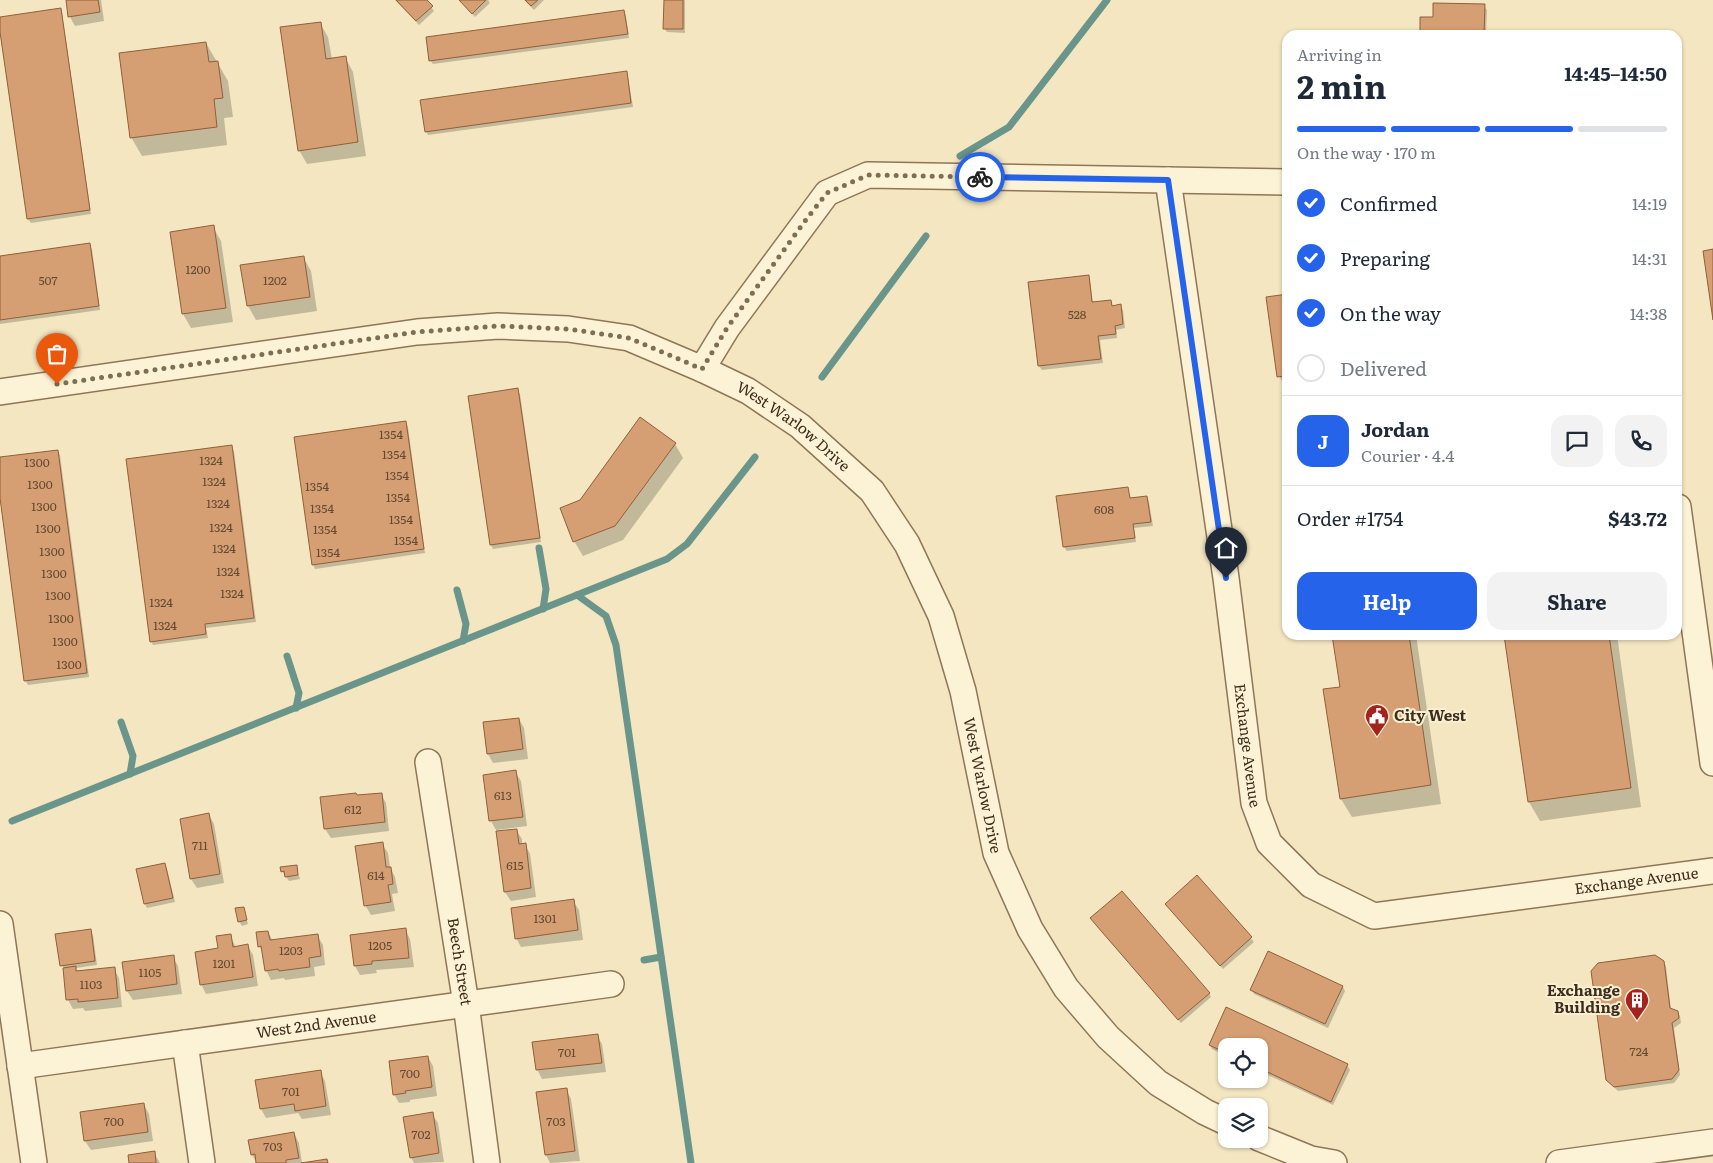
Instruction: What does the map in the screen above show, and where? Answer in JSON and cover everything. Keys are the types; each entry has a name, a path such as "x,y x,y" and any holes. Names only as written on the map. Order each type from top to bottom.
{"street":[{"path":"702,369 727,328 827,193 868,175 1282,182"},
{"name":"Exchange Avenue","path":"1168,180 1226,578 1254,803 1269,842 1312,885 1374,916 1713,871"},
{"name":"West Warlow Drive","path":"0,392 417,332 498,326 568,329 629,338 748,391 800,426 872,491 907,544 941,616 963,691 996,853 1030,929 1066,988 1108,1037 1158,1083 1218,1118"},
{"path":"1682,536 1713,763"},
{"name":"Beech Street","path":"428,762 466,1004 487,1163"},
{"path":"0,924 34,1163"},
{"name":"West 2nd Avenue","path":"20,1066 611,984"},
{"path":"185,1043 202,1163"},
{"path":"1268,1142 1311,1159 1334,1163"},
{"path":"1559,1163 1713,1142"}],"building":[{"path":"66,0 98,0 100,12 68,17"},
{"path":"396,0 427,0 433,6 416,21"},
{"path":"459,0 486,0 472,14"},
{"path":"525,0 538,0 531,6"},
{"path":"664,0 683,0 683,29 663,29"},
{"path":"1433,3 1485,4 1484,30 1420,30 1420,17 1433,17"},
{"path":"61,8 90,210 27,219 0,32 0,17"},
{"path":"624,10 628,34 429,61 426,37"},
{"path":"321,22 326,59 346,56 358,142 298,151 280,27"},
{"path":"206,42 209,62 218,61 223,98 214,99 217,127 130,138 119,53"},
{"path":"627,71 631,103 425,132 420,100"},
{"path":"214,225 226,308 182,314 170,232"},
{"path":"90,243 99,306 0,320 0,256"},
{"path":"1713,249 1713,320 1703,251"},
{"path":"304,256 310,297 247,306 240,265"},
{"path":"1089,275 1092,302 1111,300 1112,306 1121,304 1123,324 1115,326 1116,334 1098,336 1101,359 1038,366 1028,282"},
{"path":"1282,295 1282,376 1277,377 1266,297"},
{"path":"518,388 540,538 490,545 468,396"},
{"path":"640,417 676,443 615,526 573,542 560,508 580,500"},
{"path":"406,421 424,549 312,565 294,437"},
{"path":"232,445 254,618 205,624 206,634 150,642 126,459"},
{"path":"58,450 87,673 24,681 0,498 0,457"},
{"path":"1128,487 1130,498 1147,496 1151,522 1133,524 1135,538 1063,547 1056,496"},
{"name":"City West","path":"1333,640 1410,640 1431,785 1340,799 1323,689 1340,687"},
{"path":"1505,640 1610,640 1631,788 1528,802"},
{"path":"519,718 523,749 487,754 483,722"},
{"path":"516,770 523,817 489,821 483,775"},
{"path":"356,793 357,795 382,793 385,822 324,829 320,797"},
{"path":"209,813 220,874 190,879 180,819"},
{"path":"517,829 519,844 526,843 531,888 504,892 496,831"},
{"path":"383,842 386,867 391,867 393,884 388,885 391,902 364,906 355,846"},
{"path":"165,863 173,898 144,904 136,869"},
{"path":"297,865 298,875 285,877 284,871 281,872 280,867"},
{"path":"1197,875 1252,937 1220,966 1165,904"},
{"path":"1122,891 1210,993 1178,1020 1090,918"},
{"path":"574,899 578,930 515,939 511,908"},
{"path":"244,907 247,920 238,922 235,908"},
{"path":"406,928 409,958 372,961 372,964 354,966 350,935"},
{"path":"91,929 95,961 60,966 55,934"},
{"path":"268,931 270,940 318,934 321,956 309,958 310,967 265,971 261,946 258,947 256,932"},
{"path":"231,934 233,947 248,944 253,977 200,985 195,952 218,948 216,936"},
{"path":"1268,951 1343,986 1325,1024 1250,990"},
{"path":"174,955 177,984 126,991 122,962"},
{"name":"Exchange Building","path":"1655,955 1664,961 1670,1008 1678,1011 1679,1018 1672,1023 1679,1070 1672,1079 1614,1087 1606,1080 1591,971 1598,963"},
{"path":"76,966 76,971 115,967 118,998 78,1002 78,999 66,1000 63,968"},
{"path":"1226,1007 1348,1064 1331,1102 1268,1072 1268,1038 1218,1038 1218,1049 1209,1045"},
{"path":"598,1034 602,1063 536,1070 532,1042"},
{"path":"428,1056 432,1087 405,1091 406,1093 393,1095 389,1061"},
{"path":"321,1070 326,1106 295,1111 294,1104 260,1109 255,1080"},
{"path":"567,1088 575,1151 545,1155 536,1092"},
{"path":"144,1103 148,1132 84,1141 80,1112"},
{"path":"433,1112 439,1153 410,1158 403,1117"},
{"path":"294,1132 299,1158 286,1160 286,1163 256,1163 255,1154 251,1155 248,1140"},
{"path":"155,1151 156,1163 129,1163 128,1155"},
{"path":"327,1159 328,1163 301,1163"}],"waterway":[{"path":"960,156 1009,127 1107,0"},
{"path":"822,377 926,236"},
{"path":"12,821 667,559 687,544 755,457"},
{"path":"539,548 546,589 543,609"},
{"path":"457,590 466,624 463,641"},
{"path":"577,595 606,616 616,645 691,1163"},
{"path":"287,656 299,693 296,708"},
{"path":"121,722 133,756 130,774"},
{"path":"644,960 661,957"}],"way so far":[{"path":"57,384 417,332 498,326 568,329 629,338 702,369 727,328 827,193 868,175 980,177"}],"place":[{"name":"City West","path":"1377,737"},
{"name":"Exchange Building","path":"1637,1021"}],"route":[{"path":"980,177 1168,180 1226,578"}]}
